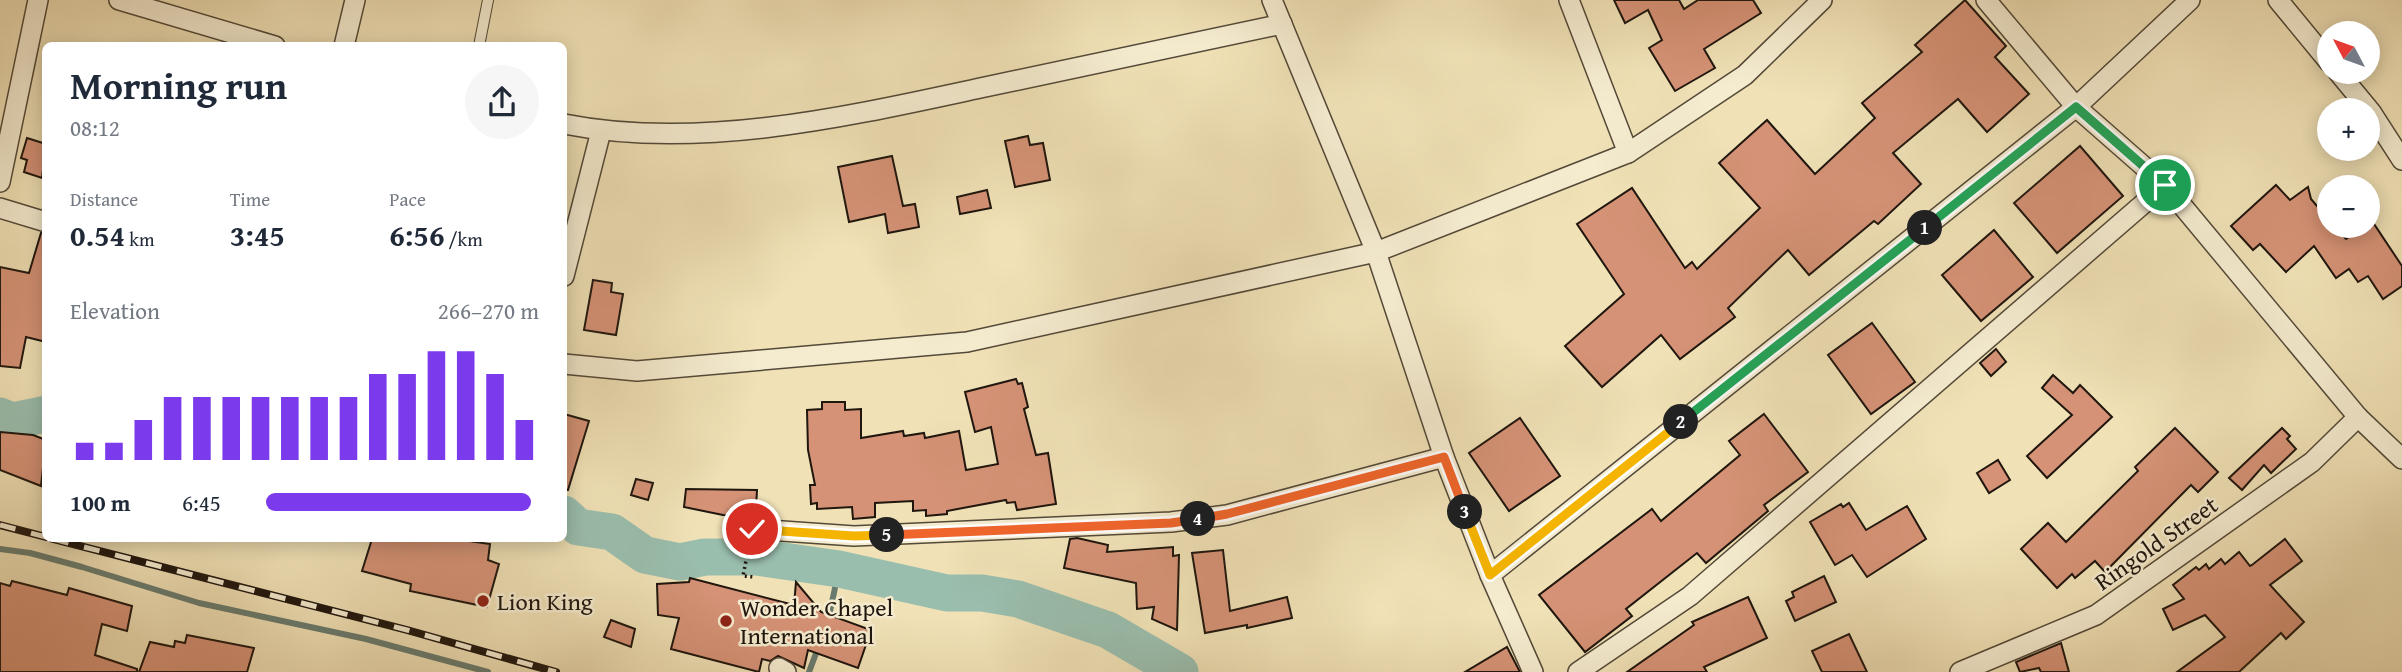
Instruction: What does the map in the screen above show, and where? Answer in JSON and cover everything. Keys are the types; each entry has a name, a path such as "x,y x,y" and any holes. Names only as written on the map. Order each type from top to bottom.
{"street":[{"path":"0,182 38,0"},
{"path":"119,0 261,42"},
{"path":"345,42 355,0"},
{"path":"1272,0 1376,252 1444,457 1490,575 1533,672"},
{"path":"1569,0 1628,153"},
{"path":"567,364 637,371 967,342 1376,252 1628,153 1745,75 1822,0"},
{"path":"1986,0 2076,107 2165,185 2358,417 2402,459"},
{"path":"1490,575 2076,107 2190,0"},
{"path":"2278,0 2317,47"},
{"path":"567,125 601,131 667,133 793,125 876,111 1282,24"},
{"path":"2348,84 2371,112 2402,160"},
{"path":"567,264 601,131"},
{"path":"1578,672 1690,596 2165,185"},
{"path":"0,208 42,221"},
{"name":"Ringold Street","path":"1960,672 2096,615 2312,462 2358,417"},
{"path":"768,530 854,536 1171,523 1227,514 1444,457"}],"lane":[{"path":"480,42 488,0"}],"path":[{"path":"754,577 743,576 752,529 768,530"}],"building":[{"path":"1614,0 1679,0 1684,9 1698,0 1753,0 1761,13 1704,49 1715,68 1675,91 1649,48 1662,40 1648,10 1625,23"},
{"path":"1965,0 2006,46 1995,57 2029,94 1987,132 1958,99 1893,153 1921,184 1878,224 1874,221 1809,275 1788,250 1728,308 1735,317 1680,359 1661,335 1602,387 1565,346 1624,294 1577,224 1632,188 1685,268 1692,262 1697,269 1760,208 1719,163 1767,120 1815,174 1875,118 1862,103 1922,52 1915,45"},
{"path":"1028,136 1030,145 1043,143 1050,180 1015,187 1005,141"},
{"path":"27,138 42,143 42,178 24,172 27,160 21,158"},
{"path":"2080,146 2123,196 2057,253 2014,203"},
{"path":"892,156 903,206 915,204 919,227 888,233 885,214 849,222 838,167"},
{"path":"2276,185 2290,200 2308,187 2311,199 2317,206 2317,238 2380,238 2380,233 2402,266 2402,286 2383,299 2368,276 2358,282 2349,269 2336,278 2314,246 2286,272 2260,244 2253,250 2231,226"},
{"path":"987,190 991,208 960,214 957,197"},
{"path":"1994,230 2033,277 1981,321 1942,275"},
{"path":"42,233 42,341 26,337 20,368 0,366 0,267 29,273"},
{"path":"593,280 612,283 611,292 623,294 616,335 584,330"},
{"path":"1872,323 1915,382 1871,414 1828,355"},
{"path":"1996,349 2006,362 1991,376 1980,363"},
{"path":"2053,375 2073,393 2080,385 2112,417 2047,478 2027,456 2072,415 2042,388"},
{"path":"1016,379 1018,384 1022,383 1028,407 1024,409 1036,455 1048,453 1056,504 1017,510 1015,502 1007,503 1006,500 947,511 947,514 926,516 926,510 913,511 913,501 875,503 875,517 853,519 852,507 817,509 817,503 811,504 810,485 815,485 808,450 807,410 822,409 822,402 845,402 845,410 861,409 861,438 903,431 904,436 924,433 925,438 959,431 966,470 998,464 991,427 975,432 965,392"},
{"path":"1764,414 1808,472 1764,505 1768,511 1706,563 1697,553 1626,609 1632,616 1585,652 1539,595 1652,509 1661,521 1740,455 1729,441"},
{"path":"567,415 589,421 567,490"},
{"path":"1520,418 1560,476 1509,511 1469,453"},
{"path":"2175,428 2218,472 2198,492 2191,485 2105,572 2095,561 2075,578 2072,574 2057,588 2021,549 2048,523 2066,542 2138,471 2135,467"},
{"path":"2282,428 2290,436 2287,439 2296,449 2271,473 2264,465 2242,490 2229,478"},
{"path":"0,432 42,438 41,486 0,470"},
{"path":"1998,460 2010,480 1989,493 1977,473"},
{"path":"636,479 653,483 648,500 631,495"},
{"path":"686,489 757,490 756,508 753,508 753,516 723,515 684,507"},
{"path":"1849,503 1866,530 1907,506 1926,539 1867,577 1852,555 1835,565 1810,522 1841,504 1843,507"},
{"path":"1070,539 1108,545 1107,552 1173,547 1173,556 1179,555 1177,630 1152,619 1154,607 1137,609 1136,583 1064,568"},
{"path":"2285,539 2302,561 2270,585 2304,622 2286,639 2281,633 2239,672 2177,672 2225,637 2205,615 2173,630 2163,609 2184,599 2173,585 2196,567 2199,570 2206,564 2209,569 2221,559 2225,564 2239,552 2250,566"},
{"path":"371,542 490,544 488,560 499,564 487,607 410,591 411,584 362,571"},
{"path":"1223,550 1230,611 1287,597 1292,618 1247,628 1247,625 1205,633 1192,553"},
{"path":"1824,576 1836,602 1795,621 1786,601 1794,597 1792,592"},
{"path":"690,578 794,605 796,582 821,612 871,630 858,668 808,650 804,668 778,656 770,661 762,659 759,672 671,649 679,618 658,615 657,584 689,582"},
{"path":"12,581 67,595 69,588 132,606 127,631 102,624 95,655 137,669 137,672 0,672 0,583 10,586"},
{"path":"1748,597 1767,638 1704,667 1707,672 1627,672 1694,625 1692,622"},
{"path":"611,620 635,629 631,647 604,637"},
{"path":"1849,634 1867,672 1822,672 1812,651"},
{"path":"187,635 254,648 247,672 139,672 150,642 174,647 175,641 185,643"},
{"path":"2061,643 2069,672 2041,672 2039,668 2020,672 2016,662"},
{"path":"1507,647 1520,672 1465,672"}],"waterway":[{"path":"0,416 12,421 42,415"},
{"path":"567,517 578,527 612,532 645,555 680,562 705,557 756,557 839,569 947,593 982,593 1018,599 1108,630 1180,672"},
{"path":"0,549 30,553 82,567 199,603 366,639 488,672"},
{"path":"828,621 839,569"},
{"path":"809,672 818,648"}],"railway":[{"path":"0,525 42,536"},
{"path":"65,542 407,630 556,672"}],"place":[{"name":"Lion King","path":"483,601"},
{"name":"Wonder Chapel International","path":"726,621"}],"route":[{"path":"752,529 854,536 1171,523 1227,514 1444,457 1490,575 2076,107 2165,185"}]}
